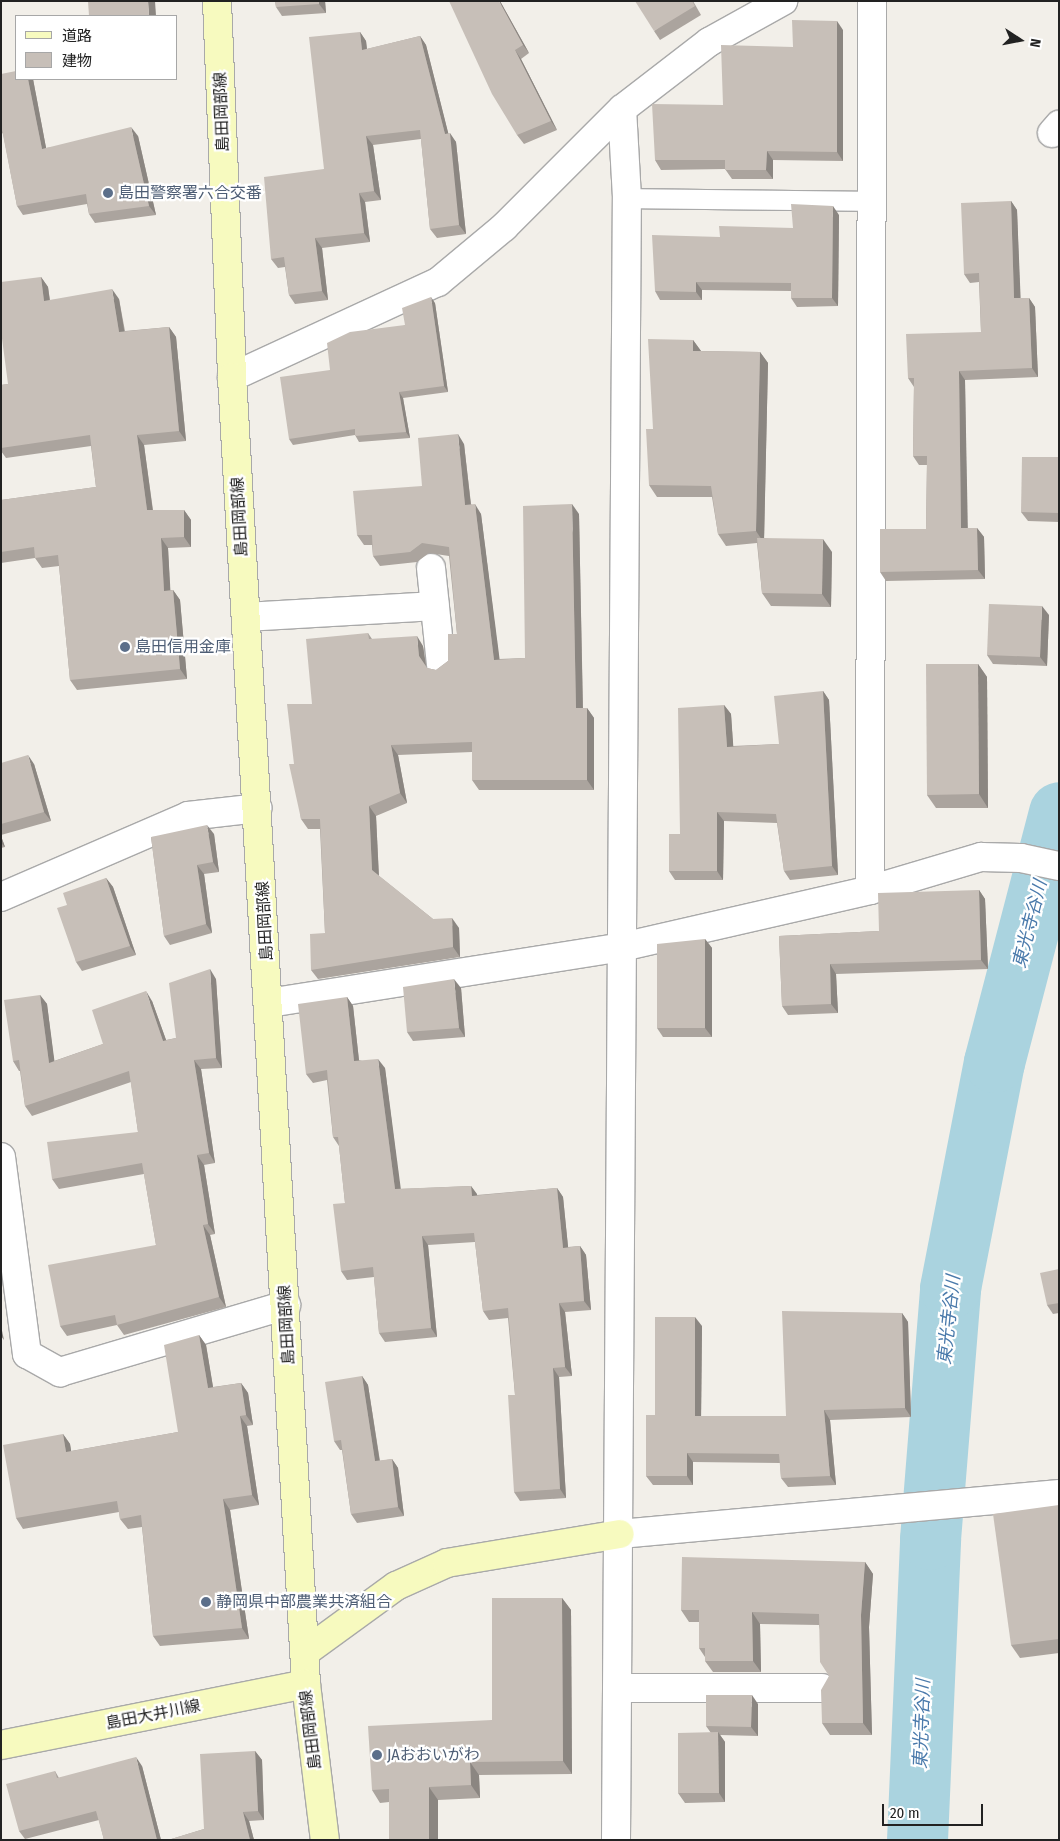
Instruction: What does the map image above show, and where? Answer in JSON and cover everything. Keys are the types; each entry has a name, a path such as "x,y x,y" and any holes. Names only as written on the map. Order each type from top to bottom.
{"main road":[{"name":"島田岡部線","path":"218,1 232,377 270,1003 304,1653 325,1840"},
{"path":"304,1653 396,1586 447,1563 620,1534"},
{"name":"島田大井川線","path":"1,1745 306,1684"}],"street":[{"path":"232,377 438,282 504,227 622,109 710,42 783,1"},
{"path":"870,890 872,1"},
{"path":"616,1840 620,1534 627,198 622,109"},
{"path":"431,568 441,664"},
{"path":"246,617 435,606"},
{"path":"1,897 188,816 258,808"},
{"path":"270,1003 622,947 870,890 981,857 1021,858 1059,866"},
{"path":"1,1157 27,1354 60,1372 286,1305"},
{"path":"620,1534 898,1507 1059,1494"},
{"path":"618,1688 822,1688"}],"lane":[{"path":"627,198 872,201"}],"building":[{"path":"88,1 148,1 149,15 89,15"},
{"path":"275,1 319,1 319,4 276,7"},
{"path":"449,1 499,1 523,45 515,50 551,121 517,135 492,94"},
{"path":"635,1 692,1 695,6 654,31"},
{"path":"792,20 837,21 837,152 767,151 766,170 725,170 725,160 655,160 652,104 723,105 721,45 793,47"},
{"path":"360,32 362,50 420,36 445,134 450,133 459,225 430,229 420,130 366,136 374,191 359,193 364,233 315,238 322,291 289,295 284,257 271,259 264,177 324,169 309,37"},
{"path":"15,71 15,80 28,80 42,149 131,127 149,206 89,214 86,194 17,206 1,125 1,74"},
{"path":"1011,201 1014,298 1029,298 1032,368 959,371 961,528 977,528 978,570 880,572 880,529 926,529 927,456 913,456 914,378 908,378 906,334 981,332 979,273 964,274 961,203"},
{"path":"791,204 833,206 832,298 791,298 791,283 696,282 696,292 655,291 652,235 720,237 719,226 793,228"},
{"path":"41,277 44,301 112,289 119,332 169,327 179,431 137,435 147,510 184,510 184,537 161,538 164,591 173,590 180,669 70,680 58,555 35,558 34,547 1,552 1,500 96,487 90,435 1,448 1,385 8,384 1,331 1,282"},
{"path":"431,297 444,386 399,392 406,432 355,436 355,429 289,439 280,377 330,370 327,343 350,332 405,325 402,308"},
{"path":"648,339 693,340 693,351 760,352 756,531 718,534 711,486 649,485 646,429 653,429"},
{"path":"458,434 465,505 475,504 494,660 525,658 523,506 572,504 576,708 587,708 587,780 472,780 472,742 391,745 400,793 369,806 372,870 433,919 452,918 453,947 311,970 310,934 325,933 320,819 301,819 289,764 294,764 287,704 312,704 306,639 368,633 369,639 417,636 419,656 427,668 436,670 448,661 448,634 457,634 449,547 422,543 410,552 373,556 372,535 357,535 353,491 422,486 418,438"},
{"path":"1022,457 1059,457 1059,513 1021,512"},
{"path":"757,538 823,539 822,594 762,593"},
{"path":"989,604 1042,606 1040,657 987,655"},
{"path":"926,664 978,664 979,794 927,795"},
{"path":"823,691 832,866 784,871 776,814 717,812 717,871 669,871 669,834 680,834 678,708 724,705 727,747 779,744 774,696"},
{"path":"28,755 44,812 1,824 1,763"},
{"path":"207,825 213,862 197,865 206,924 164,936 151,837"},
{"path":"106,878 130,946 76,962 57,908 67,905 63,893"},
{"path":"979,890 981,960 830,964 831,1004 782,1006 779,936 879,931 878,893"},
{"path":"705,939 705,1028 657,1028 657,944"},
{"path":"210,969 216,1058 194,1060 209,1153 197,1155 208,1224 203,1225 219,1297 117,1325 115,1315 60,1326 48,1265 156,1245 142,1163 52,1179 47,1142 138,1132 129,1071 25,1106 19,1060 13,1061 4,1000 40,995 49,1063 103,1044 92,1010 146,991 163,1041 176,1038 169,983"},
{"path":"454,979 459,1028 407,1032 403,987"},
{"path":"347,997 354,1061 378,1059 395,1189 471,1186 472,1196 557,1188 563,1248 580,1246 584,1301 559,1303 565,1367 553,1368 560,1489 514,1492 508,1395 515,1395 508,1308 483,1311 474,1233 422,1236 431,1328 379,1333 373,1267 341,1271 333,1204 345,1203 338,1137 333,1137 327,1070 306,1074 298,1004"},
{"path":"1059,1269 1059,1303 1047,1305 1040,1273"},
{"path":"782,1311 902,1313 905,1408 824,1410 830,1476 781,1478 779,1454 687,1453 687,1476 646,1476 646,1415 655,1415 655,1317 695,1317 695,1416 786,1416"},
{"path":"199,1335 208,1388 241,1383 246,1415 240,1416 252,1495 223,1499 242,1628 153,1636 141,1515 120,1519 117,1501 16,1518 3,1445 63,1434 66,1452 178,1432 164,1345"},
{"path":"362,1376 375,1461 392,1459 398,1507 351,1514 341,1440 334,1441 325,1382"},
{"path":"1059,1505 1059,1639 1011,1645 993,1514"},
{"path":"682,1557 865,1562 861,1615 863,1723 822,1723 821,1690 829,1676 820,1662 819,1614 752,1612 753,1661 705,1661 705,1648 699,1648 699,1610 681,1610"},
{"path":"492,1598 562,1598 563,1761 470,1762 471,1785 429,1787 429,1840 389,1840 389,1789 372,1790 368,1726 492,1720"},
{"path":"706,1695 752,1695 751,1727 706,1726"},
{"path":"718,1732 719,1793 678,1793 678,1733"},
{"path":"255,1751 258,1811 243,1812 250,1840 168,1840 204,1829 200,1754"},
{"path":"136,1757 157,1840 104,1840 96,1811 19,1831 6,1784 55,1771 57,1778"}],"waterway":[{"name":"東光寺谷川","path":"917,1840 930,1539 950,1288 994,1062 1059,812"}],"place":[{"name":"島田警察署六合交番","path":"108,193"},
{"name":"島田信用金庫","path":"125,647"},
{"name":"静岡県中部農業共済組合","path":"206,1602"},
{"name":"JAおおいがわ","path":"377,1755"}]}
